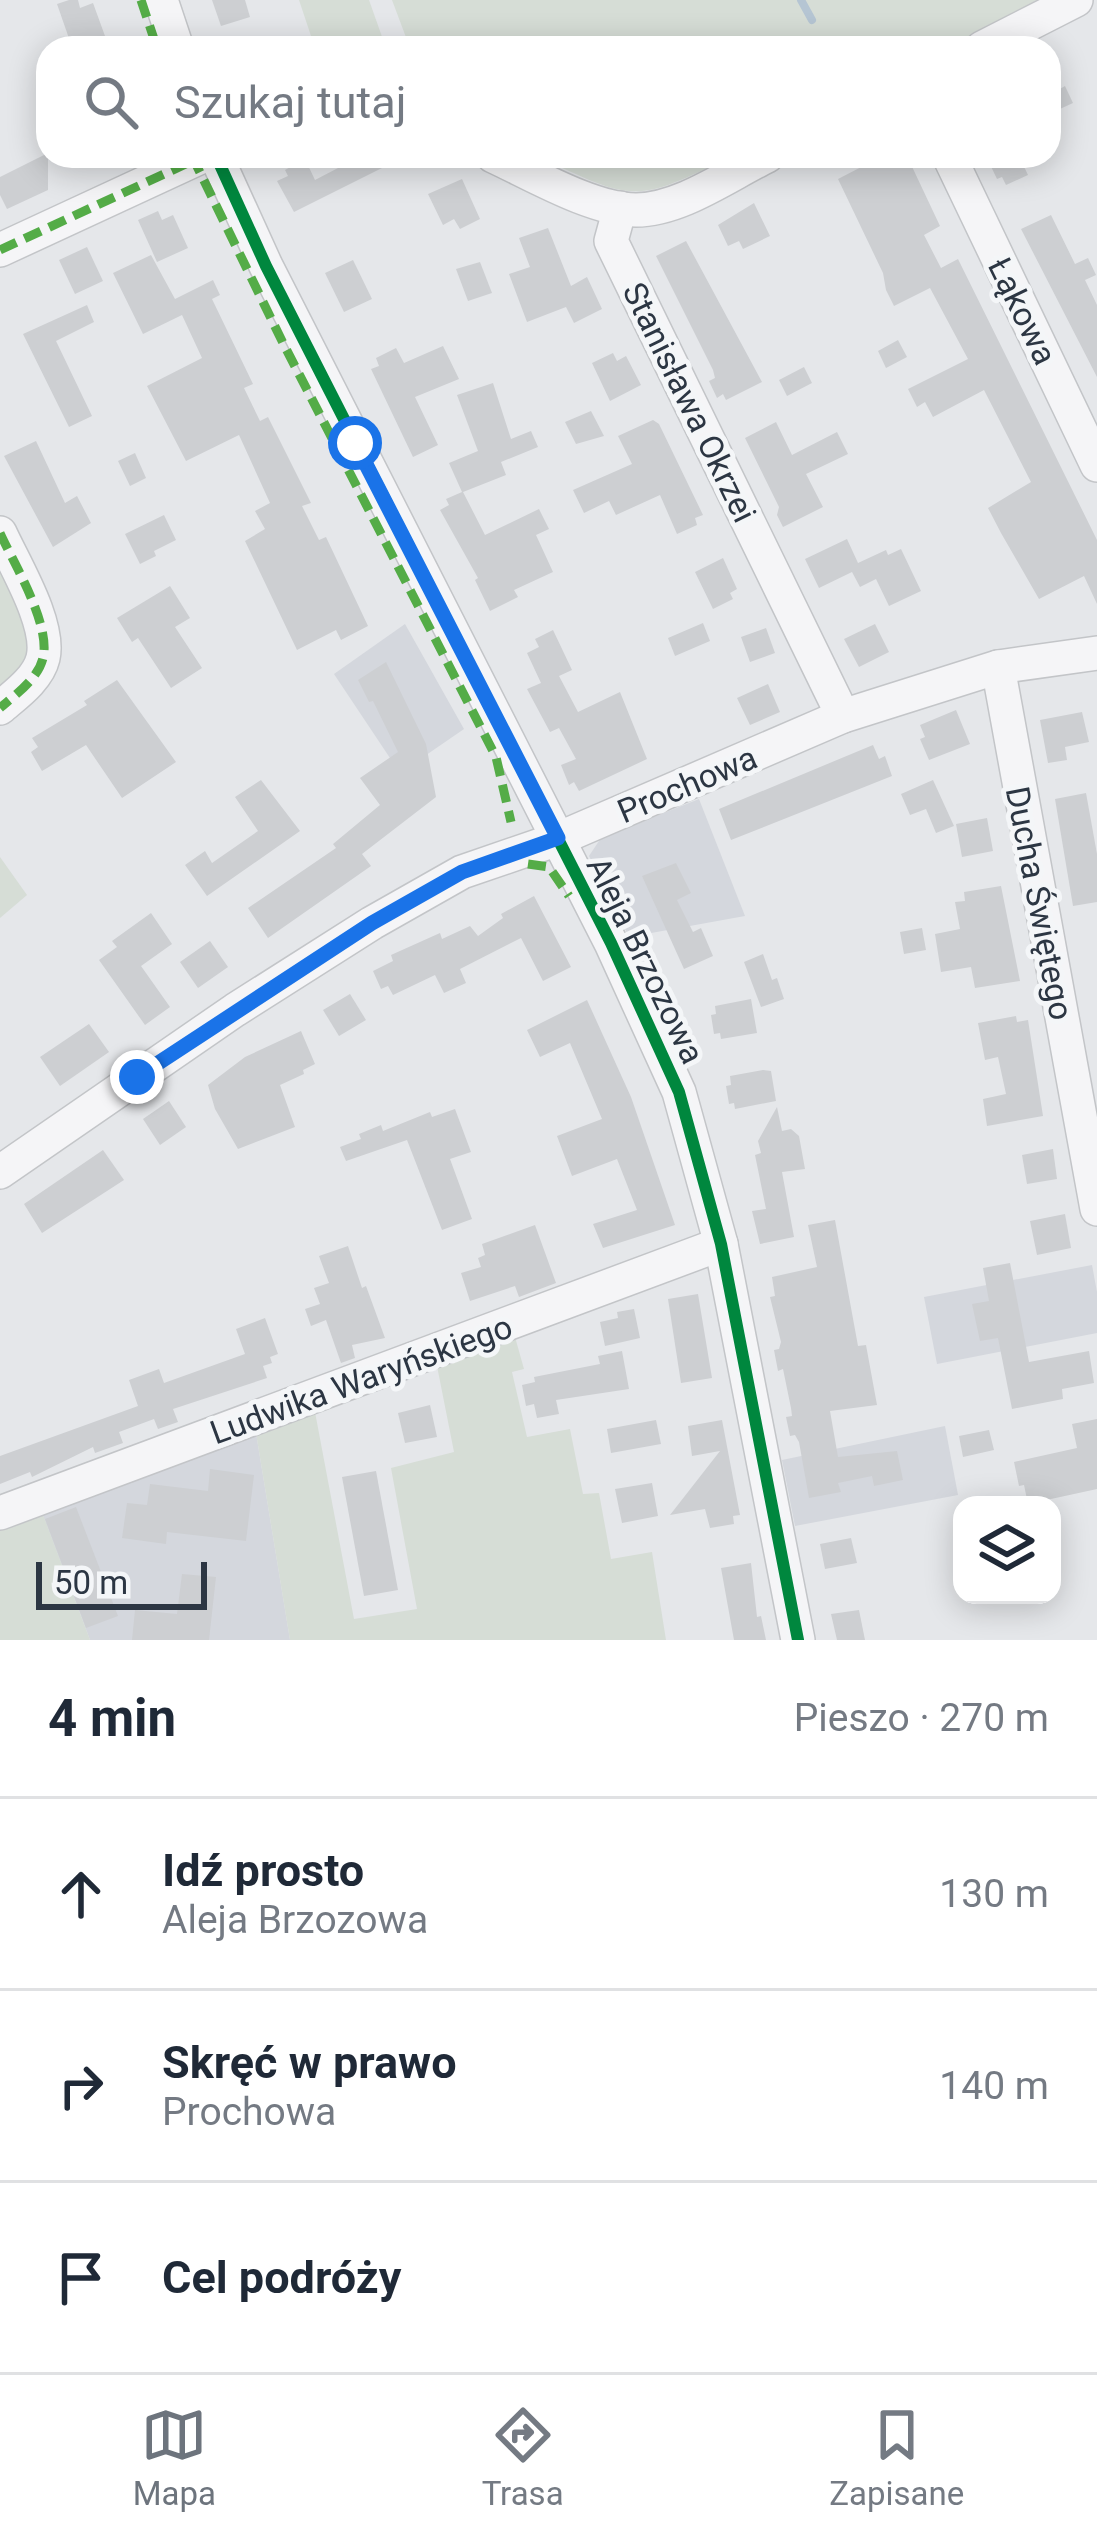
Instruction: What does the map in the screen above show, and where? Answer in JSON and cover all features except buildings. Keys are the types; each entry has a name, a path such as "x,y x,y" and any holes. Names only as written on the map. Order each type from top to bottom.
{"street":[{"path":"161,0 173,36"},
{"path":"1006,36 1076,0"},
{"path":"0,250 177,168"},
{"name":"Aleja Brzozowa","path":"222,168 286,306 659,1041 680,1092 721,1244 798,1640"},
{"path":"523,168 620,208 639,210 670,204 743,168"},
{"name":"Łąkowa","path":"955,168 1097,466"},
{"name":"Stanisława Okrzei","path":"620,208 611,241 843,716"},
{"path":"0,533 40,622 44,647 43,661 32,679 0,708"},
{"name":"Prochowa","path":"0,1172 235,1010 462,872 558,838 843,716 998,668 1097,653"},
{"name":"Ducha Świętego","path":"998,668 1097,1209"},
{"name":"Ludwika Waryńskiego","path":"0,1514 721,1244"}],"shaded area":[{"path":"299,0 369,0 382,36 311,36"},
{"path":"392,0 1037,0 972,36 406,36"},
{"path":"563,168 705,168 652,189 615,189"},
{"path":"0,559 23,608 30,636 25,661 0,692"},
{"path":"405,624 464,729 400,773 334,674"},
{"path":"699,799 745,916 629,937 589,856 601,838"},
{"path":"0,857 27,895 0,918"},
{"path":"1092,1265 1097,1333 937,1364 924,1297"},
{"path":"515,1337 524,1369 512,1372 527,1437 570,1429 583,1494 599,1493 611,1559 652,1552 666,1640 290,1640 256,1433 315,1412 354,1619 417,1609 391,1468 454,1452 437,1366"},
{"path":"945,1426 958,1495 795,1526 782,1460"},
{"path":"256,1433 290,1640 90,1640 42,1513"},
{"path":"42,1512 90,1640 0,1640 0,1528"}],"waterway":[{"path":"801,0 812,20"}],"marked path":[{"path":"141,0 153,36"},
{"path":"0,250 177,168"},
{"path":"198,168 496,757 511,822"},
{"path":"0,533 30,594 44,644 36,673 0,708"},
{"path":"528,864 549,867 569,896"}],"cycle path":[{"path":"221,168 266,266 611,943 679,1092 721,1244 798,1640"}],"route":[{"path":"137,1077 372,923 462,872 558,838 355,443"}]}
